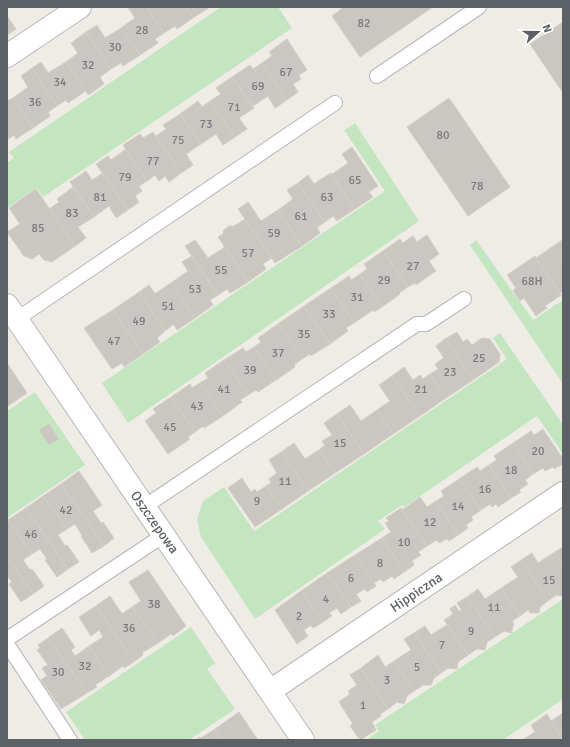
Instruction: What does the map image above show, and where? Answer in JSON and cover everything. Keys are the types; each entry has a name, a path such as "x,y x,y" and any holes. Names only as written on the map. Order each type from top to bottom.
{"street":[{"path":"7,56 80,7"},
{"name":"Oszczepowa","path":"12,312 303,740"},
{"name":"Hippiczna","path":"270,691 563,493"}],"lane":[{"path":"377,76 479,7"},
{"path":"12,312 335,103"},
{"path":"144,506 417,324 426,324 464,299"},
{"path":"7,639 164,535"},
{"path":"7,644 70,740"}],"green space":[{"path":"221,7 278,7 292,28 43,197 37,188 7,208 7,163 14,158 9,152"},
{"path":"355,123 419,221 128,423 102,383 385,191 344,130"},
{"path":"476,240 533,320 563,300 563,384 470,245"},
{"path":"500,333 563,425 563,454 537,416 404,507 402,505 378,521 385,529 255,619 201,537 197,520 203,501 224,487 254,531 507,359 493,338"},
{"path":"35,392 85,465 7,518 7,411"},
{"path":"563,599 563,699 503,740 366,740 379,731 375,725"},
{"path":"191,627 215,663 207,669 235,709 189,740 85,740 66,712"}],"building":[{"path":"128,7 146,7 164,33 155,39 158,43 140,55 121,28 135,18"},
{"path":"146,7 186,7 193,18 177,29 175,26 164,33"},
{"path":"186,7 210,7 193,18"},
{"path":"344,7 433,7 360,57 332,16"},
{"path":"7,16 16,29 7,35"},
{"path":"563,22 563,93 530,44"},
{"path":"97,25 105,38 121,28 140,55 123,66 121,63 111,69 86,32"},
{"path":"86,32 111,69 100,77 104,84 88,95 66,62 78,53 71,43"},
{"path":"287,39 307,70 299,75 301,79 293,84 298,92 287,100 262,63 272,56 269,52"},
{"path":"41,62 48,73 66,62 86,91 68,103 66,100 57,106 32,68"},
{"path":"262,63 287,100 275,108 268,96 253,106 232,77 250,65 253,69"},
{"path":"32,68 57,106 48,112 50,116 33,128 13,98 28,87 21,76"},
{"path":"232,77 254,108 239,118 247,129 235,137 210,101 221,94 216,88"},
{"path":"13,98 33,128 16,139 14,135 7,140 7,101"},
{"path":"449,98 510,187 468,216 407,127"},
{"path":"198,101 202,107 210,101 235,137 223,145 216,134 201,144 180,114"},
{"path":"180,114 201,144 186,154 193,165 181,173 156,136 166,129 163,125"},
{"path":"153,132 181,173 169,182 165,176 159,181 155,175 147,181 123,145 140,134 143,138"},
{"path":"352,147 378,186 369,192 373,197 355,209 331,175 348,163 342,154"},
{"path":"126,149 147,181 139,186 142,191 135,196 139,202 128,210 96,164 108,156 111,160"},
{"path":"86,171 92,180 103,173 128,210 116,218 109,206 94,217 70,182"},
{"path":"331,173 355,209 337,221 333,216 325,222 298,183 308,175 314,184"},
{"path":"298,183 325,222 317,227 320,233 302,246 278,210 293,199 287,190"},
{"path":"73,187 94,217 78,227 86,238 75,246 49,209 59,202 57,199"},
{"path":"36,189 75,246 52,262 44,260 39,254 32,259 24,256 7,232 20,224 9,208"},
{"path":"248,202 261,221 278,210 302,246 275,263 238,209"},
{"path":"245,219 272,258 263,264 266,269 248,282 218,237 223,234 224,230 229,226 234,226"},
{"path":"427,235 439,254 429,261 436,271 416,285 415,283 408,287 383,251 400,239 403,243 413,236 417,242"},
{"path":"195,240 208,258 225,247 248,282 230,293 227,289 218,295 185,246"},
{"path":"562,240 563,290 560,293 536,258"},
{"path":"383,251 408,287 382,307 360,274 367,269 364,264"},
{"path":"192,256 218,295 210,300 213,305 195,318 171,283 188,271 182,262"},
{"path":"535,256 561,295 545,306 547,308 536,316 524,298 520,301 513,290 516,288 507,275"},
{"path":"360,274 382,307 374,312 373,310 354,323 331,288 349,276 351,280"},
{"path":"171,283 195,318 177,330 174,324 165,331 139,292 149,285 155,294"},
{"path":"331,288 354,323 346,328 348,331 330,344 304,306"},
{"path":"139,292 165,331 157,338 160,342 143,354 113,310"},
{"path":"304,306 330,344 311,356 310,354 302,359 278,324"},
{"path":"113,310 143,354 124,367 122,363 112,369 84,328"},
{"path":"278,324 302,359 294,365 295,367 276,380 254,347 261,342 258,338"},
{"path":"457,332 463,342 467,339 472,345 482,338 490,339 500,354 499,362 473,380 445,339"},
{"path":"445,339 473,380 446,398 430,374 438,369 435,364 444,358 436,346"},
{"path":"254,347 276,380 258,392 256,390 248,395 224,360 243,348 246,352"},
{"path":"224,360 248,395 240,400 242,402 223,416 200,383 208,378 205,373"},
{"path":"7,363 27,393 8,406 7,404"},
{"path":"404,367 413,380 420,375 423,379 430,374 446,398 420,416 392,376"},
{"path":"392,376 420,416 393,434 377,410 390,401 379,385"},
{"path":"200,383 223,416 204,428 203,426 195,432 171,397 190,384 192,388"},
{"path":"171,397 195,432 188,437 190,439 168,454 145,421 156,413 153,409"},
{"path":"350,405 361,421 377,410 393,434 364,454 337,414"},
{"path":"337,414 364,454 335,473 319,450 325,445 322,441 332,435 324,423"},
{"path":"49,424 59,439 49,445 39,430"},
{"path":"543,429 563,459 563,464 554,469 553,467 545,471 543,468 533,474 513,443 531,431 534,435"},
{"path":"294,443 305,459 319,450 335,473 308,491 281,452"},
{"path":"513,443 533,474 525,480 528,484 519,490 521,492 511,498 489,465 497,460 494,456"},
{"path":"281,452 308,491 282,509 266,486 271,483 269,479 277,473 269,460"},
{"path":"489,465 511,498 498,507 496,504 492,507 490,504 481,510 459,479 477,467 480,471"},
{"path":"79,471 102,505 93,511 114,538 104,546 61,484"},
{"path":"242,478 251,492 255,489 257,492 266,486 282,509 255,527 228,488"},
{"path":"459,479 481,510 471,517 473,520 466,525 468,528 458,535 436,501 444,496 441,491"},
{"path":"61,484 104,546 92,553 75,524 67,529 43,496"},
{"path":"43,496 67,529 58,535 65,546 67,545 79,562 68,569 26,508"},
{"path":"420,497 427,507 436,501 458,535 449,541 447,539 439,543 437,540 427,546 402,510"},
{"path":"26,508 68,569 57,577 45,560 47,559 40,549 32,554 8,520"},
{"path":"401,508 427,546 418,552 421,555 412,561 414,565 404,572 382,538 391,532 385,523 389,521 386,518"},
{"path":"8,520 32,554 23,560 30,570 32,569 44,586 33,594 7,556"},
{"path":"382,538 404,572 394,579 392,576 383,582 381,579 374,583 355,555"},
{"path":"563,547 563,565 555,552"},
{"path":"555,552 563,565 563,596 556,595 548,601 521,560 532,553 538,563"},
{"path":"355,555 376,586 367,592 365,589 356,594 361,601 351,607 327,573"},
{"path":"7,556 33,594 21,602 9,584 12,582 7,575"},
{"path":"521,560 548,601 540,607 539,613 530,613 528,610 520,616 501,588 518,577 511,567"},
{"path":"148,570 186,626 173,636 171,634 158,643 132,607 141,601 129,582"},
{"path":"327,573 351,607 341,614 337,608 329,613 332,616 323,622 301,591"},
{"path":"501,588 520,616 512,621 514,624 511,633 504,631 495,637 467,597 478,589 485,599"},
{"path":"301,591 323,622 313,628 311,625 304,630 308,636 297,644 275,610"},
{"path":"110,596 122,614 132,607 158,643 142,653 143,655 134,662 96,606"},
{"path":"467,597 495,637 487,642 485,650 477,649 468,655 444,620 453,614 450,609 455,605 459,611 462,610 457,603"},
{"path":"96,606 134,662 124,668 123,666 109,676 89,646 103,637 99,630 91,636 79,617"},
{"path":"447,625 468,655 458,662 457,669 448,668 441,673 414,633 425,626 431,635"},
{"path":"62,628 75,647 71,650 75,656 89,646 109,676 95,685 97,687 87,693 48,638"},
{"path":"414,633 441,673 434,678 431,685 423,685 414,691 394,661 411,650 404,639"},
{"path":"48,638 87,693 61,709 41,680 47,676 42,668 48,665 37,650 40,648 38,645"},
{"path":"378,655 385,667 394,661 414,691 407,696 404,704 397,702 388,709 361,668"},
{"path":"361,668 388,709 372,722 376,730 360,740 350,726 353,724 339,702 350,694 348,691 357,685 350,675"},
{"path":"239,712 258,740 222,740 215,729"},
{"path":"563,713 563,739 551,721"},
{"path":"547,714 563,740 525,740 524,739 535,732 531,725"},
{"path":"215,729 222,740 196,740 200,737 201,738"}]}
